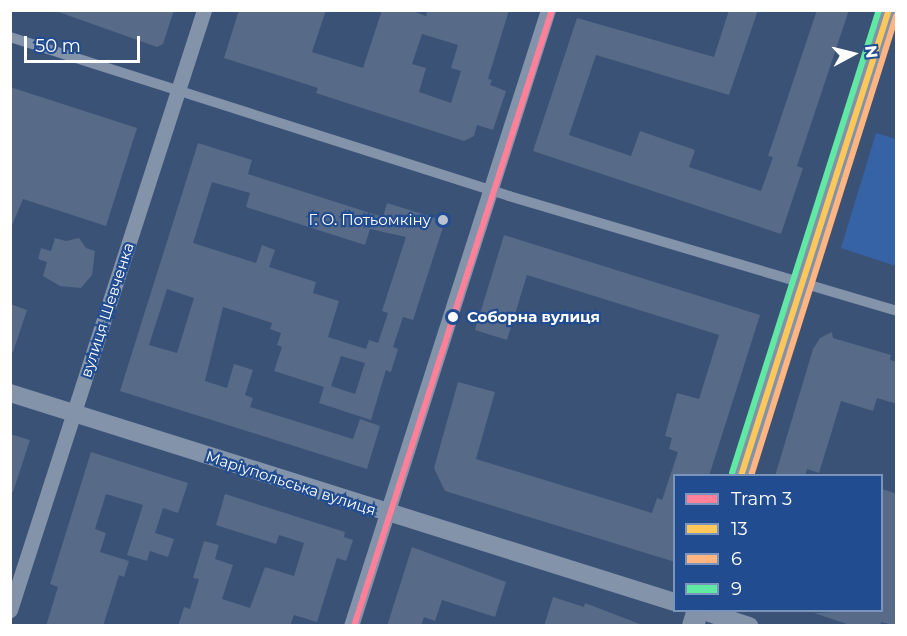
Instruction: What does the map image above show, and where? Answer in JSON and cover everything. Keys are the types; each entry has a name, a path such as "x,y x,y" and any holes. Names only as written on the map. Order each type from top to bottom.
{"main road":[{"path":"742,474 889,10"}],"street":[{"name":"вулиця Шевченка","path":"10,610 204,10"},
{"path":"351,626 548,10"},
{"path":"10,37 178,88 491,189 802,285 897,311"},
{"name":"Маріупольська вулиця","path":"10,393 387,514 673,601"},
{"path":"705,612 749,626"}],"shaded area":[{"path":"876,133 896,139 896,266 841,248"}],"building":[{"path":"53,10 174,10 163,44 157,47"},
{"path":"239,10 326,10 312,52 363,68 382,10 410,10 426,16 428,10 509,10 488,79 492,80 490,85 506,91 493,130 477,125 474,136 464,141 316,93 318,88 224,58","holes":["422,34 458,45 451,68 461,71 451,103 419,92 426,68 412,64"]},
{"path":"729,10 758,10 729,95 596,55 569,135 631,156 640,131 695,150 689,167 761,191 773,157 768,156 817,10 849,10 797,166 803,168 781,234 533,151 577,18 714,57"},
{"path":"10,87 137,128 106,226 23,199 10,230"},
{"path":"198,143 252,160 248,174 383,217 387,203 445,221 413,320 403,317 393,347 398,349 391,372 386,370 371,420 319,403 324,387 274,371 282,347 277,345 281,333 270,329 272,323 223,307 205,381 227,388 234,364 253,370 245,395 253,398 250,407 353,439 360,419 380,426 367,469 120,391","holes":["212,182 250,193 246,207 365,245 370,229 406,237 382,311 388,313 378,343 369,340 366,349 328,337 339,301 313,293 316,282 269,267 275,250 262,245 256,263 193,243","167,289 194,298 177,353 149,345","341,356 365,363 355,394 331,386"]},
{"path":"504,235 760,315 710,474 673,474 673,561 445,491 434,468 458,382 495,392 476,459 652,513 657,498 662,500 678,452 669,449 672,438 665,436 677,393 699,399 719,335 527,275 507,340 475,330"},
{"path":"55,238 66,241 79,238 86,248 95,251 92,275 81,288 60,286 43,276 47,262 38,259 41,248 51,251"},
{"path":"10,304 27,310 13,352 10,351"},
{"path":"832,332 833,338 891,355 890,360 897,362 897,404 877,398 873,411 841,401 819,473 807,469 806,474 776,474 813,349 820,338"},
{"path":"10,434 30,440 13,492 10,492"},
{"path":"91,452 188,483 178,513 163,508 155,533 174,539 168,557 150,551 147,561 127,555 143,505 106,494 95,529 106,533 100,552 129,561 124,577 119,575 103,626 46,626 58,587 50,584"},
{"path":"883,489 897,494 897,626 881,622 880,626 853,626 814,613 883,612"},
{"path":"225,494 345,532 344,537 353,540 346,561 337,558 317,622 294,615 290,626 178,626 184,607 190,609 199,579 193,578 204,541 219,545 215,559 233,565 222,599 250,608 265,567 294,576 304,543 279,535 276,544 216,525"},
{"path":"412,547 506,582 495,617 442,600 435,621 424,617 421,626 387,626"},
{"path":"553,597 584,607 585,603 645,626 544,626"}],"tram line":[{"name":"3","path":"354,626 552,10"}],"transit line":[{"name":"9","path":"732,473 879,10"},
{"name":"13","path":"742,474 889,10"},
{"name":"6","path":"752,474 896,16"}],"place":[{"name":"Г. О. Потьомкіну","path":"443,220"},
{"name":"Соборна вулиця","path":"453,317"}]}
